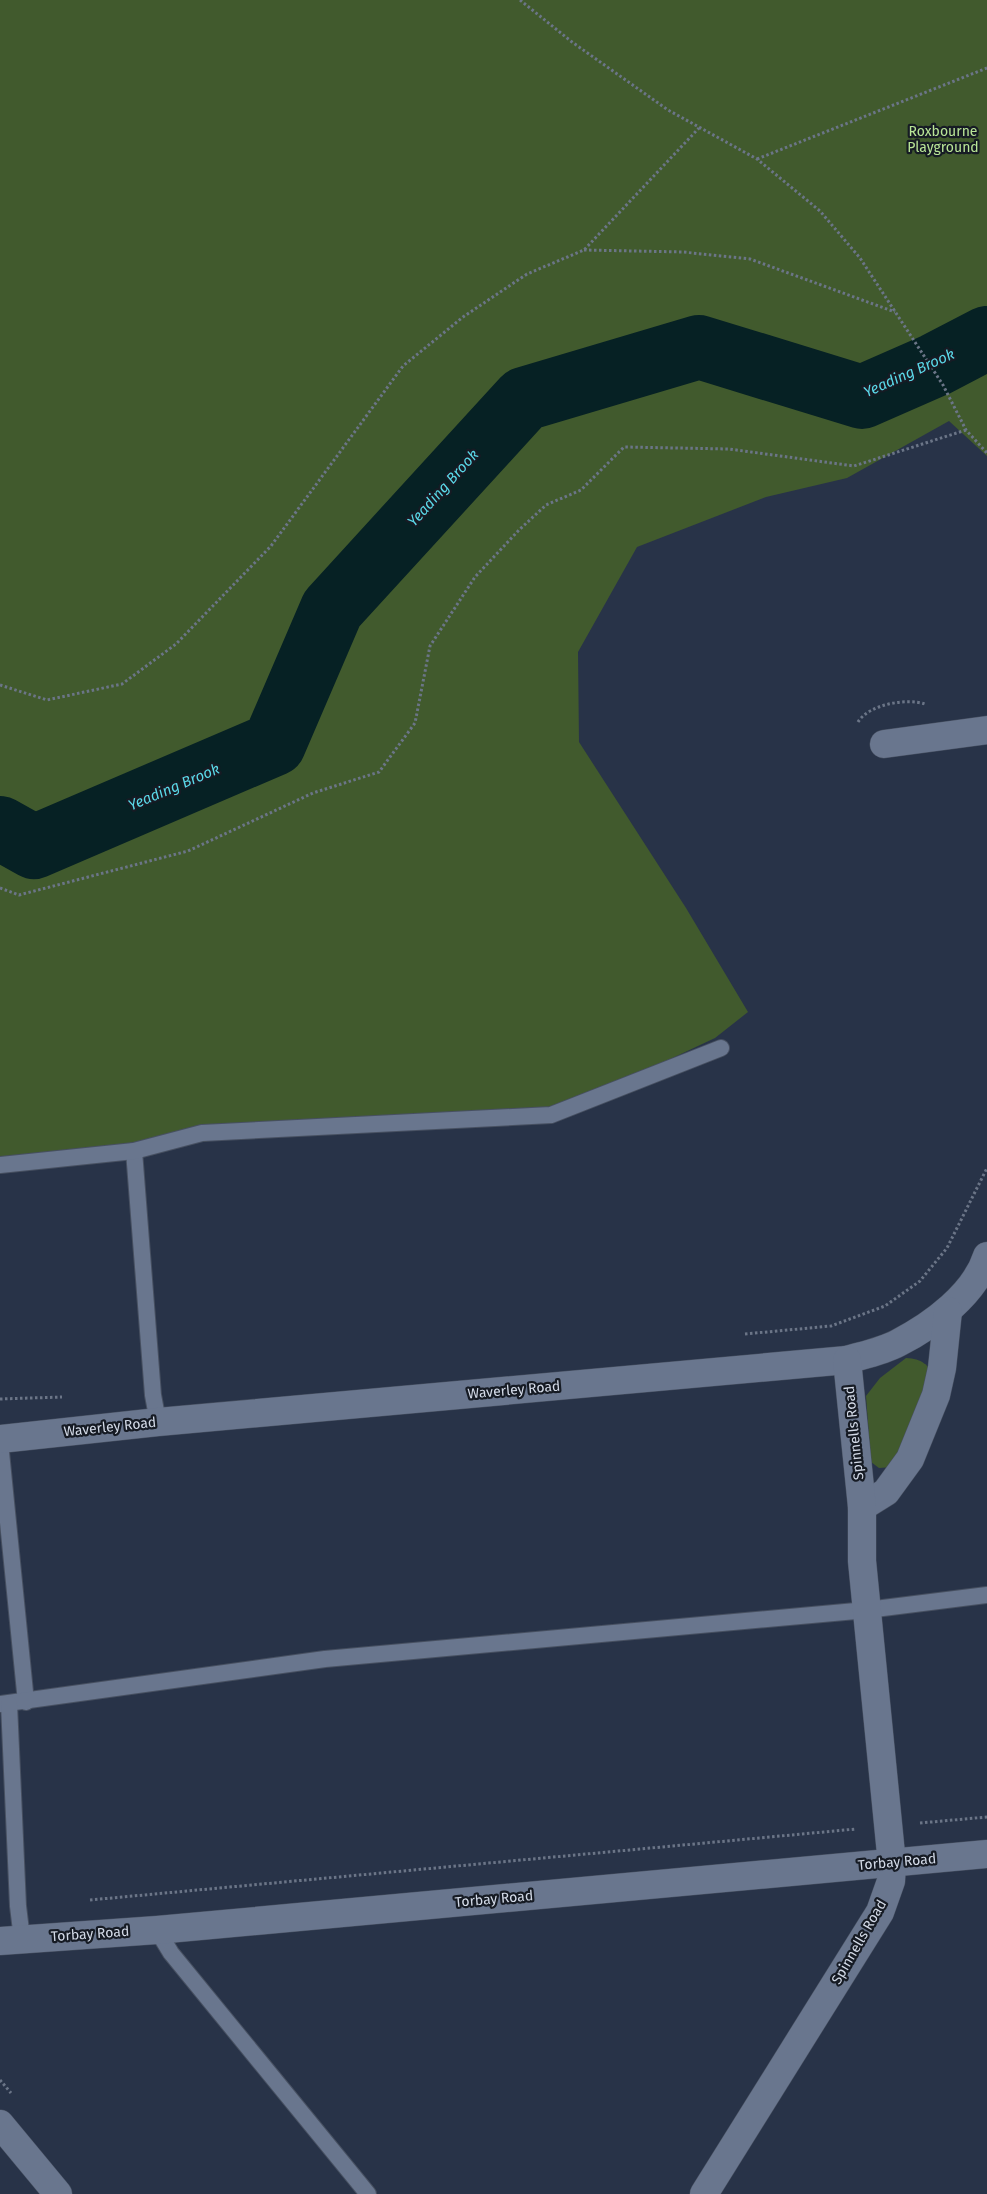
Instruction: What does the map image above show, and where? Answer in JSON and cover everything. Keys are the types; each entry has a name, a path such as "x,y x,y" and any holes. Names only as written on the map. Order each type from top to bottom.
{"street":[{"path":"884,744 987,730"},
{"name":"Waverley Road","path":"0,1440 158,1422 847,1360 898,1343 948,1311 982,1270 987,1256"},
{"path":"862,1506 886,1492 910,1459 936,1395 942,1368 948,1311"},
{"name":"Spinnells Road","path":"704,2194 880,1912 891,1881 892,1864 862,1561 862,1506 847,1360"},
{"name":"Torbay Road","path":"11,1940 157,1930 987,1854"},
{"path":"0,2124 58,2194"}],"lane":[{"path":"0,1165 134,1151 202,1133 551,1115 721,1048"},
{"path":"134,1151 153,1395 158,1422"},
{"path":"0,1440 26,1702"},
{"path":"11,1940 18,1906 5,1704 325,1659 867,1610 987,1595"},
{"path":"157,1930 171,1953 368,2194"}],"path":[{"path":"520,0 588,54 668,110 758,159 820,211 860,258 943,385 966,430 987,453"},
{"path":"758,159 987,68"},
{"path":"0,685 47,700 122,684 176,644 271,546 403,366 463,317 528,274 584,250 699,128"},
{"path":"584,250 682,252 750,259 896,312"},
{"path":"0,888 19,895 188,851 313,793 379,772 415,723 430,646 475,577 519,530 546,505 581,490 624,447 729,449 854,466 966,430"},
{"path":"736,1335 832,1326 885,1306 920,1280 947,1248 987,1168"},
{"path":"0,1399 67,1397"},
{"path":"88,1900 887,1826"}],"green space":[{"name":"Roxbourne Playground","path":"0,0 987,0 987,456 949,421 847,478 766,497 637,547 578,652 579,742 686,908 748,1012 715,1038 551,1115 338,1126 0,1165"},
{"path":"906,1358 924,1363 935,1378 893,1467 879,1468 871,1462 866,1396 880,1378"}],"waterway":[{"name":"Yeading Brook","path":"0,828 34,847 274,744 332,609 524,399 699,347 862,397 935,365 987,338"}]}
